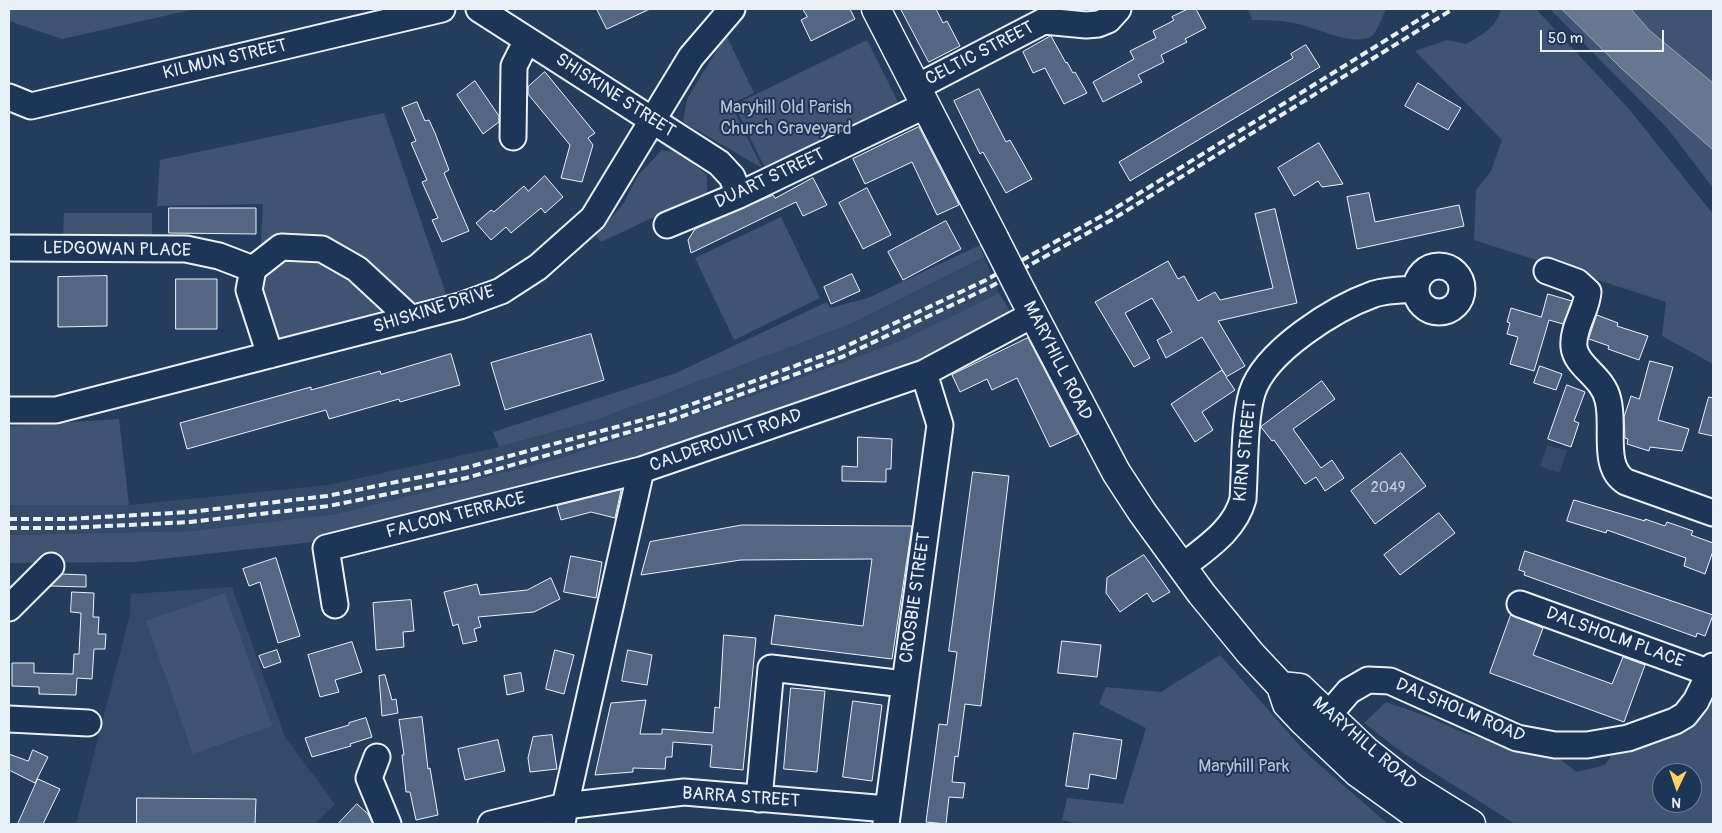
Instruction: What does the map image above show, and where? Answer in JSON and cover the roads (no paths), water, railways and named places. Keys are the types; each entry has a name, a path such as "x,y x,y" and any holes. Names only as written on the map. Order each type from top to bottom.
{"main road":[{"name":"MARYHILL ROAD","path":"876,9 1116,472 1182,567 1219,616 1281,686 1300,688 1321,724 1358,773 1429,824"},
{"name":"MARYHILL ROAD","path":"1321,724 1366,751 1413,788 1471,824"}],"street":[{"name":"KILMUN STREET","path":"9,97 31,106 442,9"},
{"name":"SHISKINE STREET","path":"479,9 719,163 732,177 739,195"},
{"name":"SHISKINE DRIVE","path":"9,410 56,410 460,306 501,291 538,266 593,218 691,58 732,9"},
{"name":"CELTIC STREET","path":"921,96 1043,15 1086,25 1098,24 1108,20 1118,9"},
{"path":"513,136 514,66 526,40"},
{"name":"DUART STREET","path":"667,225 739,195 884,126 921,96"},
{"path":"270,355 249,290 253,269 281,247 322,249 357,270 411,319"},
{"name":"LEDGOWAN PLACE","path":"9,248 186,249 219,256 253,269"},
{"path":"1547,271 1577,282 1588,292 1574,345 1575,354 1605,389 1610,413 1612,460 1618,477 1626,482 1713,513"},
{"name":"KIRN STREET","path":"1182,567 1227,530 1240,510 1243,499 1249,408 1255,387 1265,369 1278,355 1304,334 1340,310 1374,294 1416,289"},
{"name":"CALDERCUILT ROAD","path":"564,815 641,470 924,373 1028,305"},
{"name":"CROSBIE STREET","path":"887,817 940,425 924,373"},
{"name":"FALCON TERRACE","path":"336,605 326,548 641,470"},
{"path":"9,608 51,566"},
{"name":"DALSHOLM PLACE","path":"1520,604 1712,669"},
{"path":"759,799 771,668 904,684"},
{"name":"DALSHOLM ROAD","path":"1321,724 1349,691 1368,680 1390,681 1517,738 1554,745 1587,745 1628,738 1657,729 1685,715 1696,701 1712,669"},
{"path":"9,719 88,723"},
{"path":"365,773 388,824"},
{"name":"BARRA STREET","path":"491,824 564,815 684,792 759,799 887,817"}],"railway":[{"path":"9,519 67,519 190,512 327,496 465,468 668,413 838,350 986,280 1109,212 1436,9"},
{"path":"9,528 66,528 190,522 329,506 466,478 672,420 842,357 990,287 1113,219 1453,9"}],"park label":[{"name":"Maryhill Old Parish Church Graveyard","path":"786,118"},
{"name":"Maryhill Park","path":"1244,767"}]}
